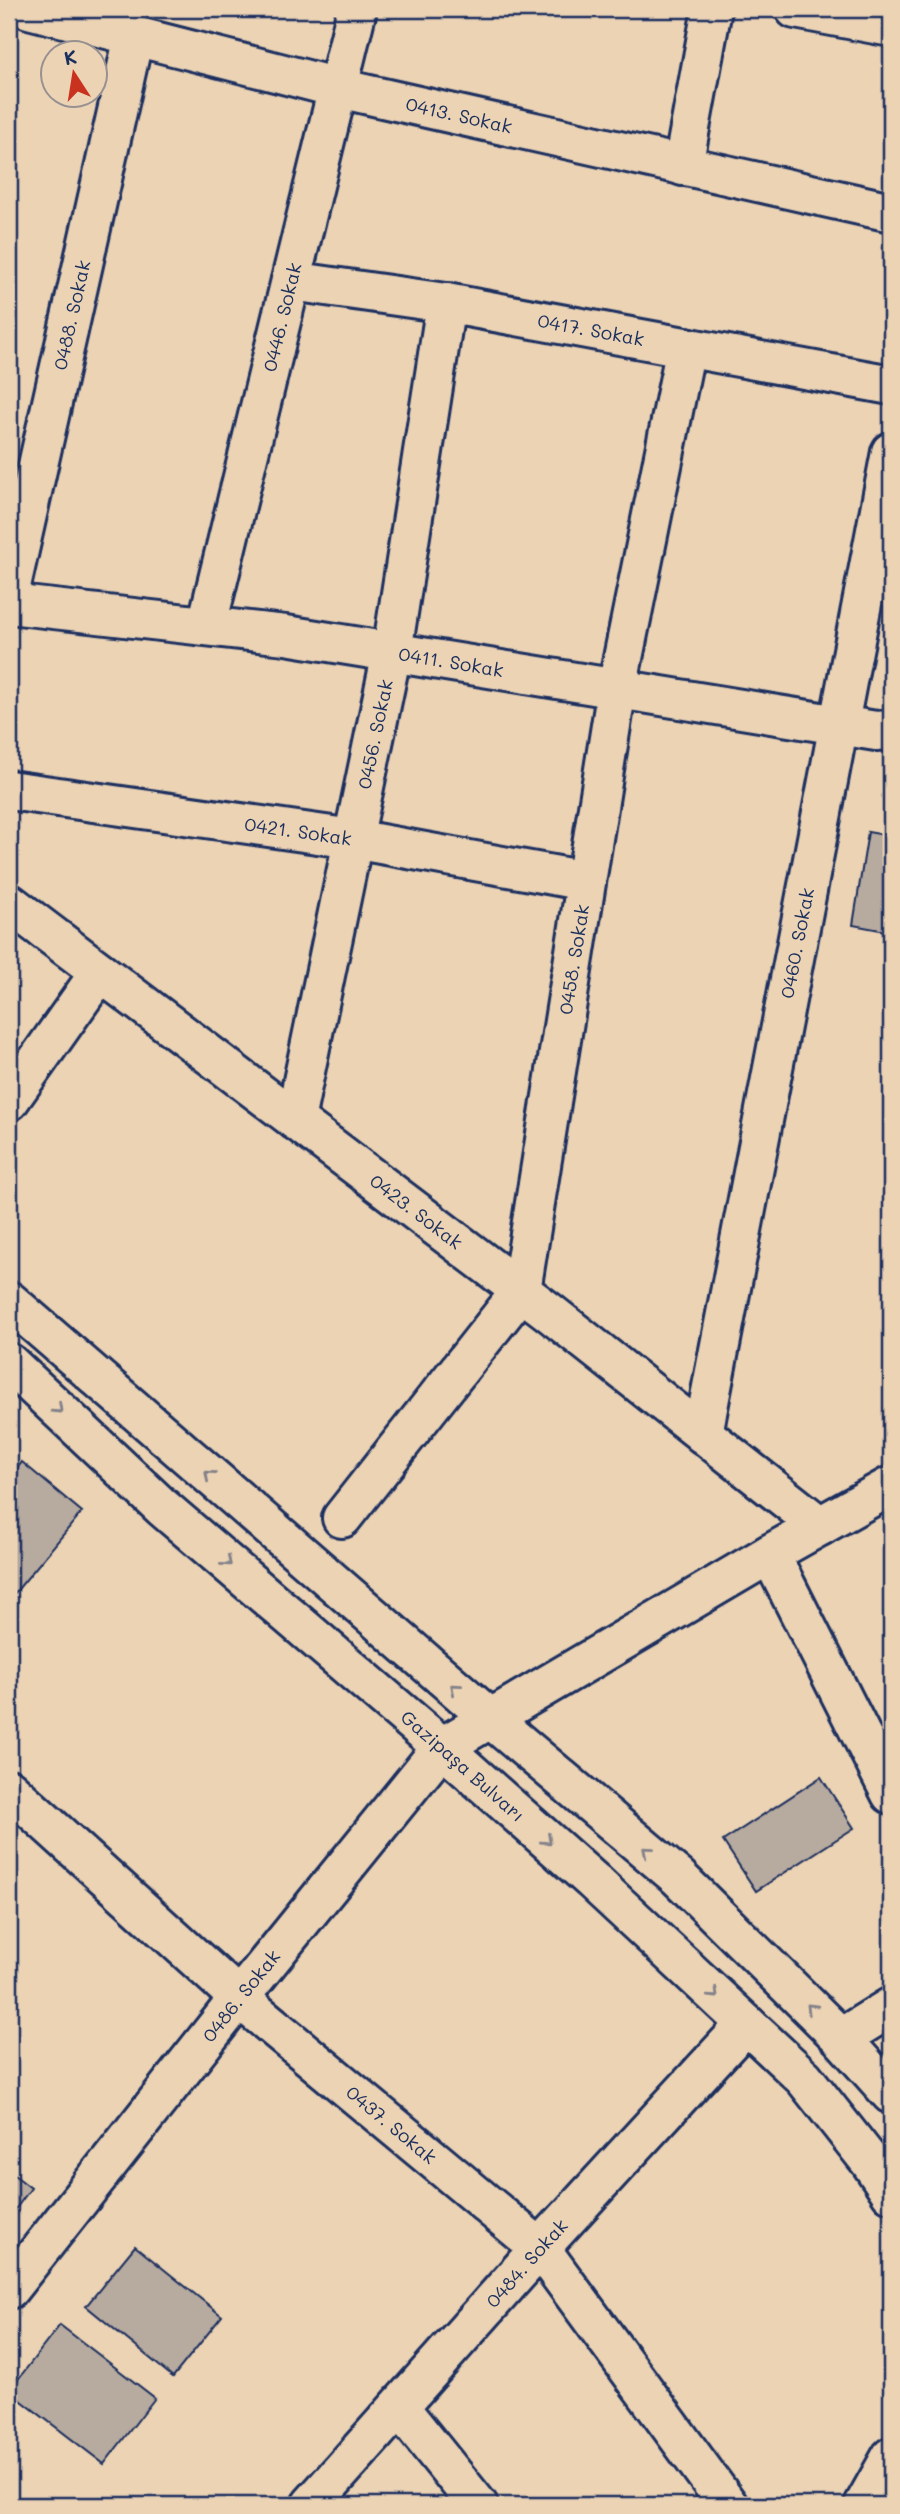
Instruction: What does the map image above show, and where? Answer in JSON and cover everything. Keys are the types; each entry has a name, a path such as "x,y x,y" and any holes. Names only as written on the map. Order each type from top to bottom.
{"street":[{"name":"0413. Sokak","path":"29,9 338,88 891,212"},
{"name":"0446. Sokak","path":"207,625 357,9"},
{"path":"683,166 712,9"},
{"path":"795,9 891,27"},
{"name":"0488. Sokak","path":"9,595 134,36"},
{"name":"0417. Sokak","path":"291,281 446,303 891,385"},
{"name":"0456. Sokak","path":"295,1120 392,652 446,303"},
{"name":"0458. Sokak","path":"342,1518 521,1291 617,688 686,347"},
{"name":"0460. Sokak","path":"704,1434 891,452"},
{"name":"0411. Sokak","path":"9,604 286,635 876,731 891,730"},
{"name":"0421. Sokak","path":"9,790 353,839 586,881"},
{"name":"0423. Sokak","path":"9,903 521,1291 820,1526"},
{"path":"9,1101 100,972"},
{"path":"9,1301 491,1719 678,1877 841,2038 891,2094"},
{"name":"Gazipaşa Bulvarı","path":"9,1363 162,1507 442,1747 592,1880 804,2078 871,2163 891,2193"},
{"name":"0486. Sokak","path":"9,2289 442,1747 891,1486"},
{"path":"770,1554 886,1773"},
{"name":"0437. Sokak","path":"9,1789 239,1998 540,2248 727,2505"},
{"path":"841,2038 891,2007"},
{"name":"0484. Sokak","path":"311,2505 540,2248 746,2024"},
{"path":"398,2407 478,2505"},
{"path":"864,2505 891,2457"}],"building":[{"path":"868,832 891,836 891,932 853,925"},
{"path":"22,1462 82,1512 14,1594 9,1589 9,1478"},
{"path":"821,1777 854,1828 756,1891 723,1841"},
{"path":"9,2171 31,2188 9,2218"},
{"path":"135,2246 222,2316 173,2377 86,2306"},
{"path":"60,2325 155,2398 104,2464 9,2391"}]}
